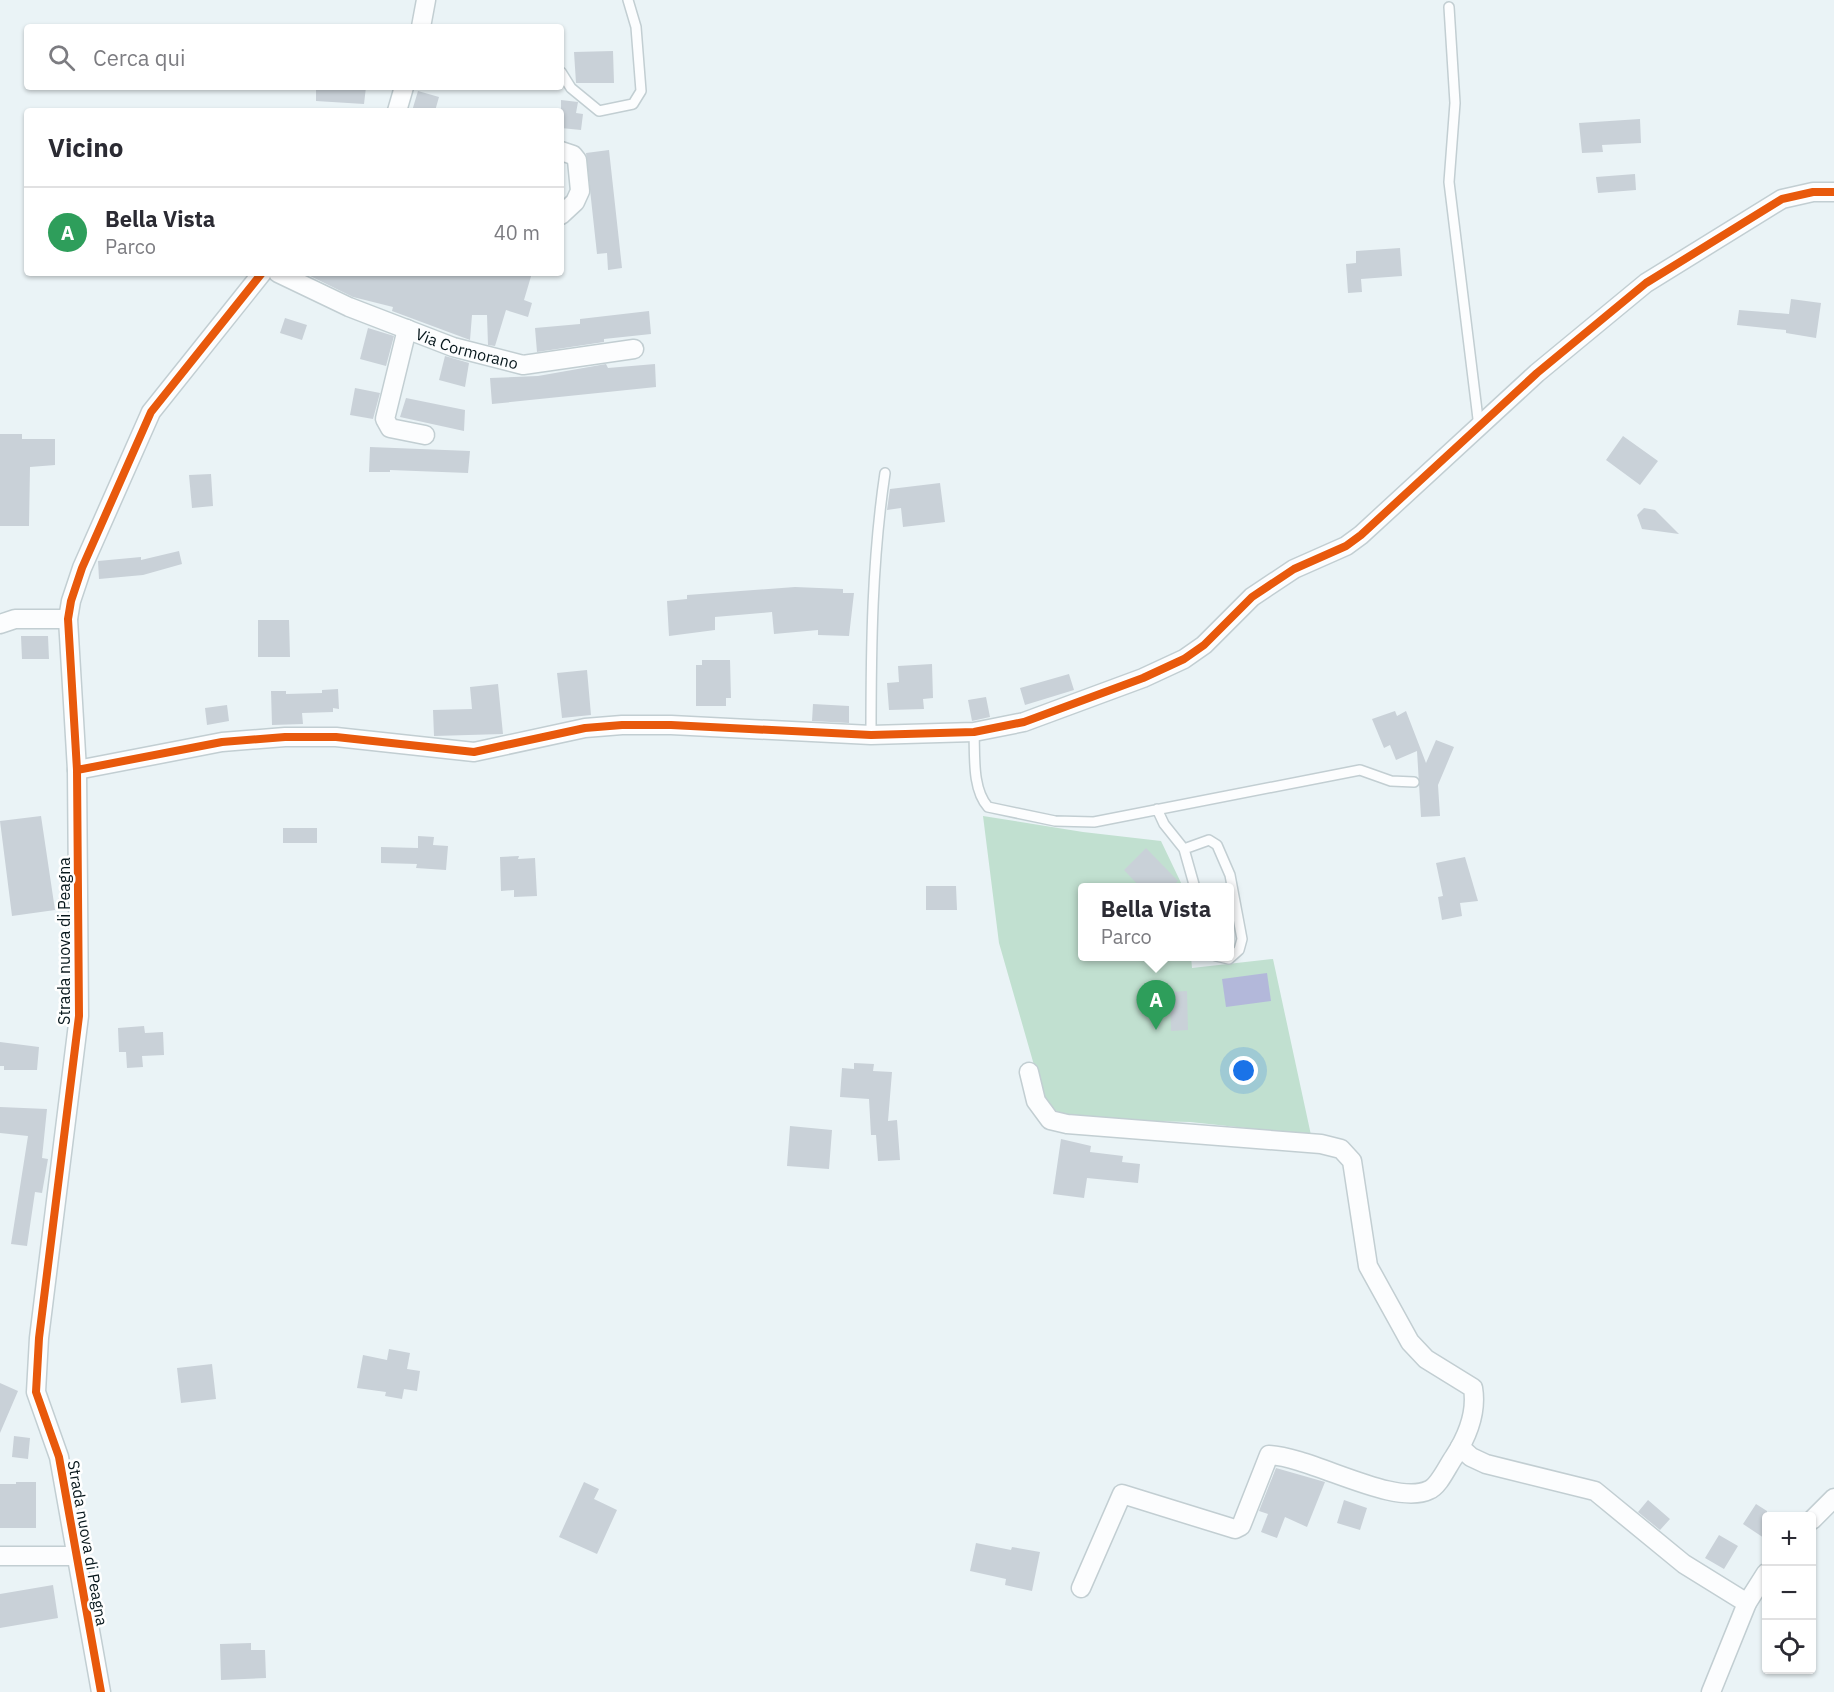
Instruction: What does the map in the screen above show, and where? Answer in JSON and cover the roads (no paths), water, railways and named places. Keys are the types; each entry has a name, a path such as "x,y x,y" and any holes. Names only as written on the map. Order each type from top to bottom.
{"street":[{"path":"424,24 426,0"},
{"path":"398,108 403,90"},
{"path":"564,153 577,160 580,191 575,202 564,212"},
{"path":"77,770 222,742 285,737 336,737 474,752 585,728 622,725 671,725 871,735 974,732 1024,722 1143,678 1184,659 1204,645 1252,597 1294,569 1346,546 1361,535 1537,373 1646,283 1782,199 1813,192 1834,192"},
{"name":"Strada nuova di Peagna","path":"101,1692 59,1457 36,1392 43,1299 79,1016 77,770 68,620 82,568 141,430 160,398 260,276"},
{"name":"Via Cormorano","path":"284,276 350,307 406,329 485,357 523,365 634,349"},
{"name":"Via Cormorano","path":"406,329 385,419 390,428 425,435"},
{"path":"0,624 15,619 68,620"},
{"path":"1029,1072 1036,1101 1050,1120 1067,1124 1321,1144 1341,1149 1352,1161 1368,1266 1410,1342 1426,1359 1473,1388 1476,1404 1460,1447 1431,1490 1415,1495 1396,1493 1295,1459 1269,1455 1241,1526 1235,1529 1122,1494 1081,1588"},
{"path":"1460,1447 1471,1457 1486,1464 1595,1491 1684,1564 1747,1603"},
{"path":"1816,1517 1834,1498"},
{"path":"0,1556 76,1556"},
{"path":"1711,1692 1747,1603 1762,1580"}],"lane":[{"path":"564,77 571,88 599,111 633,104 641,91 636,27 628,0"},
{"path":"1449,8 1455,102 1449,182 1459,280 1479,427"},
{"path":"871,735 873,576 885,473"},
{"path":"974,732 975,768 981,799 988,807 1055,821 1094,822 1360,770 1391,780 1414,782"},
{"path":"1157,809 1164,824 1184,849 1194,883"},
{"path":"1184,849 1209,840 1217,844 1232,883"},
{"path":"1234,896 1242,939 1239,950 1234,954"}],"water":[{"path":"1267,973 1271,1001 1226,1007 1222,979"}],"place":[{"name":"Bella Vista","path":"1156,1030"}]}
